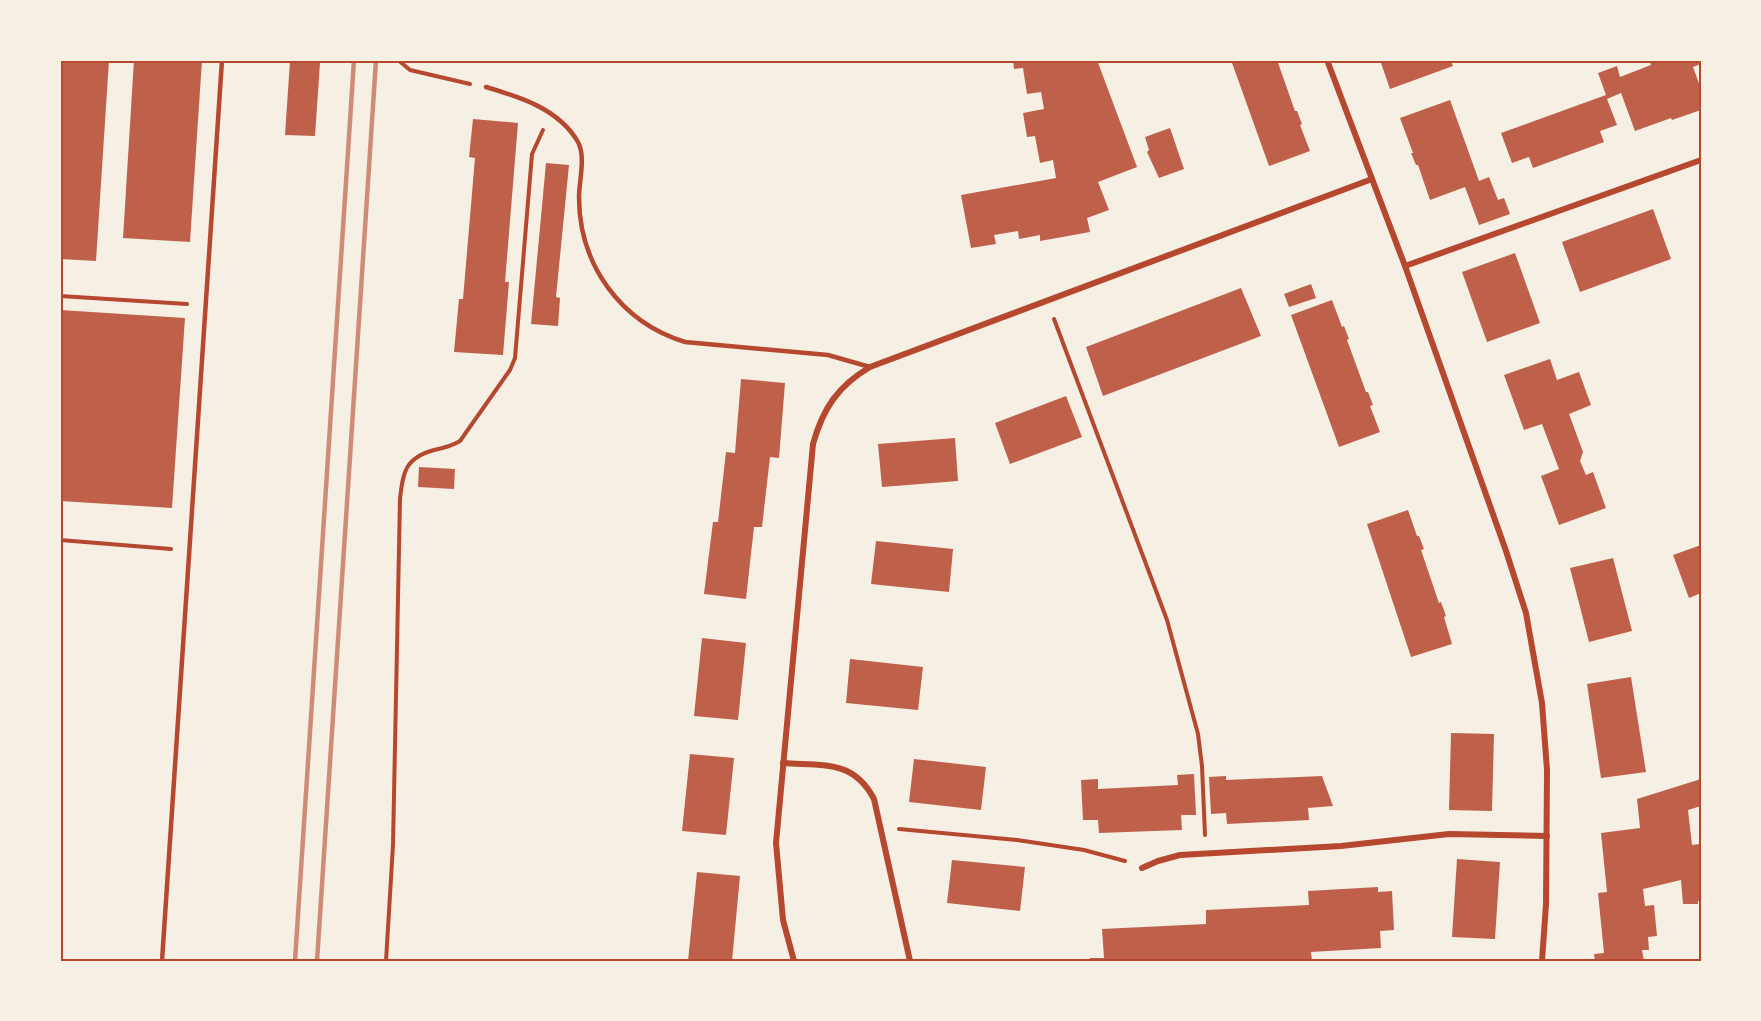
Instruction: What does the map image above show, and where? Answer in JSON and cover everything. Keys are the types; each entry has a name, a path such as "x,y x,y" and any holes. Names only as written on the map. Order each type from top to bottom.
{"street":[{"path":"1327,60 1405,266 1526,613 1542,703 1547,771 1546,904 1542,961"},
{"path":"1405,266 1701,160"},
{"path":"794,961 783,920 776,843 813,444 819,422 827,406 855,376 870,367 1372,179"},
{"path":"783,763 843,768 866,784 874,799 910,961"},
{"path":"1142,868 1180,855 1341,846 1449,834 1547,836"}],"lane":[{"path":"162,961 222,60"},
{"path":"486,87 531,102 554,116 574,136 581,153 579,199 586,247 600,277 627,309 659,332 685,342 828,355 870,367"}],"path":[{"path":"398,60 411,70 486,87"},
{"path":"386,961 393,845 400,499 403,476 407,466 414,458 426,452 452,446 460,441 510,370 515,358 532,154 538,137 554,116"},
{"path":"60,296 206,305"},
{"path":"1047,301 1167,620 1198,734 1202,766 1206,853"},
{"path":"60,540 190,550"},
{"path":"880,827 1017,840 1084,850 1114,857 1142,868"}],"building":[{"path":"60,60 109,60 96,261 60,259"},
{"path":"134,60 202,60 190,242 123,238"},
{"path":"1013,60 1097,60 1137,167 1098,182 1109,210 1087,218 1090,232 1040,241 1040,235 1019,239 1018,231 994,235 996,244 971,248 961,195 1056,178 1053,160 1040,163 1035,136 1027,137 1023,113 1044,109 1041,92 1027,94 1023,68 1014,69"},
{"path":"1231,60 1277,60 1310,151 1269,166"},
{"path":"1380,60 1450,60 1453,66 1390,89"},
{"path":"1649,60 1701,60 1701,64 1693,67 1701,89 1701,110 1635,131 1621,93 1607,99 1617,125 1600,131 1604,142 1533,168 1529,157 1512,163 1501,133 1606,95 1598,73 1617,66 1620,77 1651,65"},
{"path":"290,61 320,63 315,136 285,135"},
{"path":"1450,100 1479,181 1489,177 1498,200 1504,198 1510,214 1479,225 1465,187 1430,200 1400,118"},
{"path":"473,119 518,123 505,282 509,282 503,355 454,352 459,299 463,299 475,158 469,157"},
{"path":"1170,128 1184,169 1159,178 1147,152 1149,150 1145,137"},
{"path":"546,163 569,165 556,297 560,298 558,326 531,324"},
{"path":"1653,209 1671,259 1580,292 1562,242"},
{"path":"1515,253 1540,323 1487,342 1462,272"},
{"path":"1311,284 1316,298 1289,307 1284,294"},
{"path":"1241,288 1261,336 1103,396 1086,347"},
{"path":"1332,300 1373,405 1370,406 1380,432 1339,447 1291,315"},
{"path":"60,310 185,318 172,508 60,501"},
{"path":"1550,359 1557,380 1579,372 1591,405 1569,414 1583,452 1580,461 1586,475 1593,472 1606,508 1559,525 1541,476 1559,469 1542,424 1524,430 1504,375"},
{"path":"741,379 785,383 779,458 770,457 762,527 754,527 746,599 704,594 713,522 718,522 726,452 735,453"},
{"path":"1066,396 1082,437 1010,464 995,423"},
{"path":"955,438 958,481 882,487 878,444"},
{"path":"419,467 455,469 454,489 418,487"},
{"path":"1408,510 1424,549 1421,550 1439,603 1441,602 1446,616 1444,617 1452,644 1411,657 1367,524"},
{"path":"876,541 953,549 949,592 871,584"},
{"path":"1701,545 1701,593 1689,598 1673,555"},
{"path":"1613,558 1632,631 1589,642 1570,568"},
{"path":"702,638 746,643 738,720 694,716"},
{"path":"850,659 923,667 918,710 846,703"},
{"path":"1631,677 1646,772 1601,778 1587,684"},
{"path":"1451,733 1494,734 1492,811 1449,810"},
{"path":"690,754 734,758 726,835 682,831"},
{"path":"914,759 986,767 981,810 909,802"},
{"path":"1194,774 1196,815 1181,815 1182,830 1099,833 1098,820 1083,820 1081,780 1098,779 1098,789 1178,785 1177,775"},
{"path":"1226,776 1226,780 1322,776 1333,806 1308,808 1309,820 1227,824 1226,813 1211,814 1209,777"},
{"path":"1701,779 1701,806 1688,810 1692,845 1699,844 1701,901 1698,901 1698,904 1683,904 1681,880 1643,889 1645,906 1654,905 1657,936 1648,937 1649,950 1642,950 1644,961 1595,961 1594,954 1604,953 1598,893 1607,892 1601,833 1640,828 1637,799"},
{"path":"1457,859 1500,862 1495,939 1452,937"},
{"path":"952,860 1025,867 1020,911 947,903"},
{"path":"697,872 740,876 732,961 688,961"},
{"path":"1378,887 1378,892 1392,891 1394,930 1380,931 1381,948 1311,952 1312,961 1090,961 1090,958 1104,958 1102,929 1206,924 1206,910 1309,905 1308,891"}],"railway":[{"path":"295,961 354,60"},
{"path":"317,961 376,60"}]}
